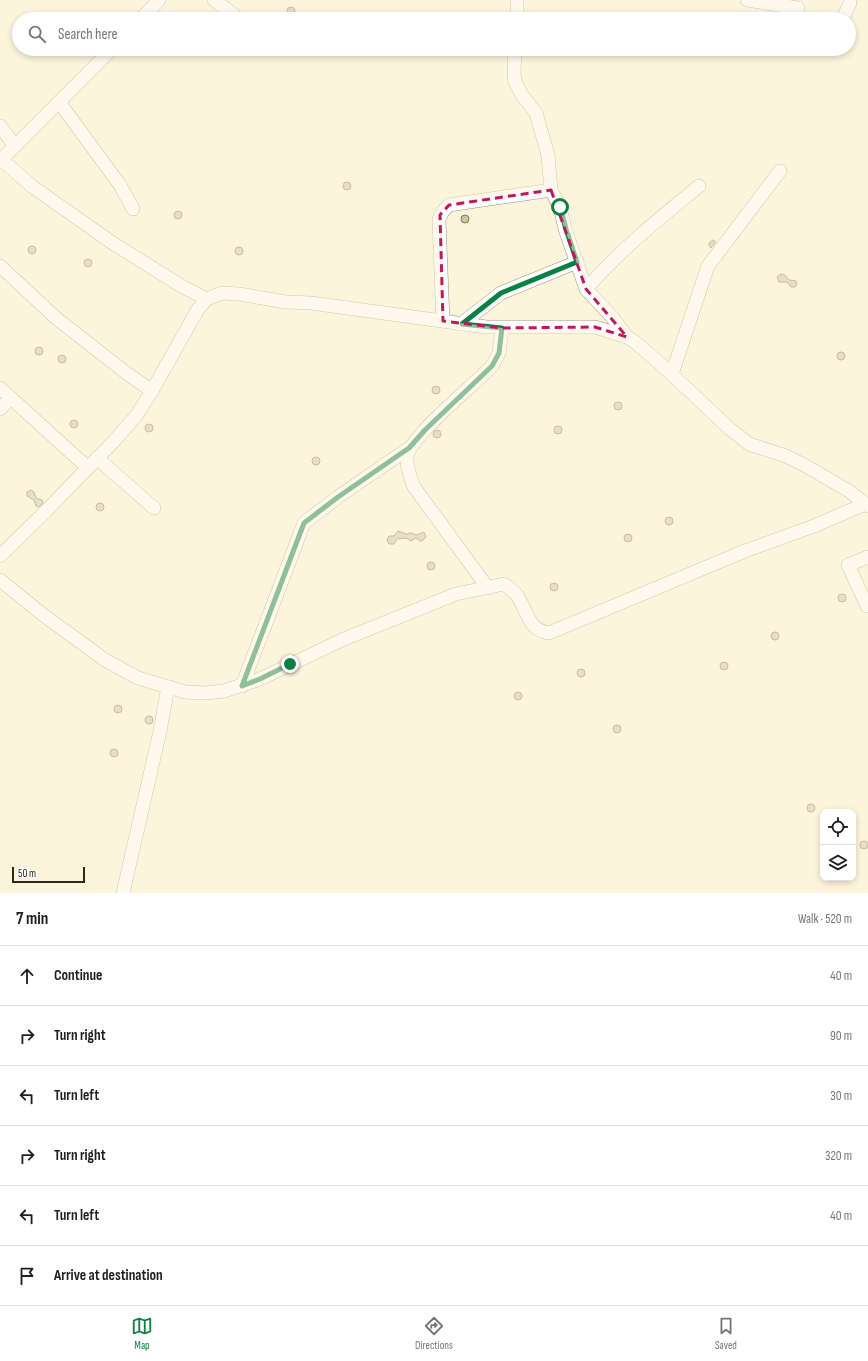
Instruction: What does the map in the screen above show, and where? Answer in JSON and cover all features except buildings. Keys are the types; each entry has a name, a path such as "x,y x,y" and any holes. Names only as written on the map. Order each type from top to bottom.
{"street":[{"path":"148,12 159,0"},
{"path":"214,0 230,12"},
{"path":"517,0 517,12"},
{"path":"747,0 798,8"},
{"path":"846,12 850,0"},
{"path":"105,56 1,161 33,187 111,242 183,287 207,299"},
{"path":"515,56 515,82 522,95 536,113 548,155 551,190 560,207 567,235 586,289 612,317 627,337"},
{"path":"59,102 120,185 133,209"},
{"path":"0,126 15,146"},
{"path":"672,374 708,266 780,171"},
{"path":"586,289 639,235 699,186"},
{"path":"443,321 439,220 440,215 444,210 449,205 551,190"},
{"path":"462,324 501,293 577,262"},
{"path":"0,266 56,318 152,392"},
{"path":"0,556 88,468 136,416 152,392 198,309 207,299 222,293 502,328 594,327 627,337 635,342 672,374 730,429 749,444 786,456 806,466 850,491 867,505 744,551 549,633 541,632 533,625 517,596 504,584 456,594 344,639 260,679 224,691 206,693 185,692 138,678 105,660 42,614 0,580"},
{"path":"242,686 304,523 338,497 409,448 425,430 492,366 499,353 502,328"},
{"path":"0,388 88,468"},
{"path":"0,409 11,398"},
{"path":"409,448 406,458 414,487 488,588"},
{"path":"97,458 154,508"},
{"path":"867,606 848,565 868,557"},
{"path":"124,893 160,731 168,687"}],"highlighted area":[{"path":"551,190 586,289 627,337 595,327 502,328 443,321 440,215 449,205"}],"route":[{"path":"290,664 242,686 304,523 338,497 409,448 425,430 492,366 499,353 502,328 462,324 501,293 577,262 560,207"}]}
